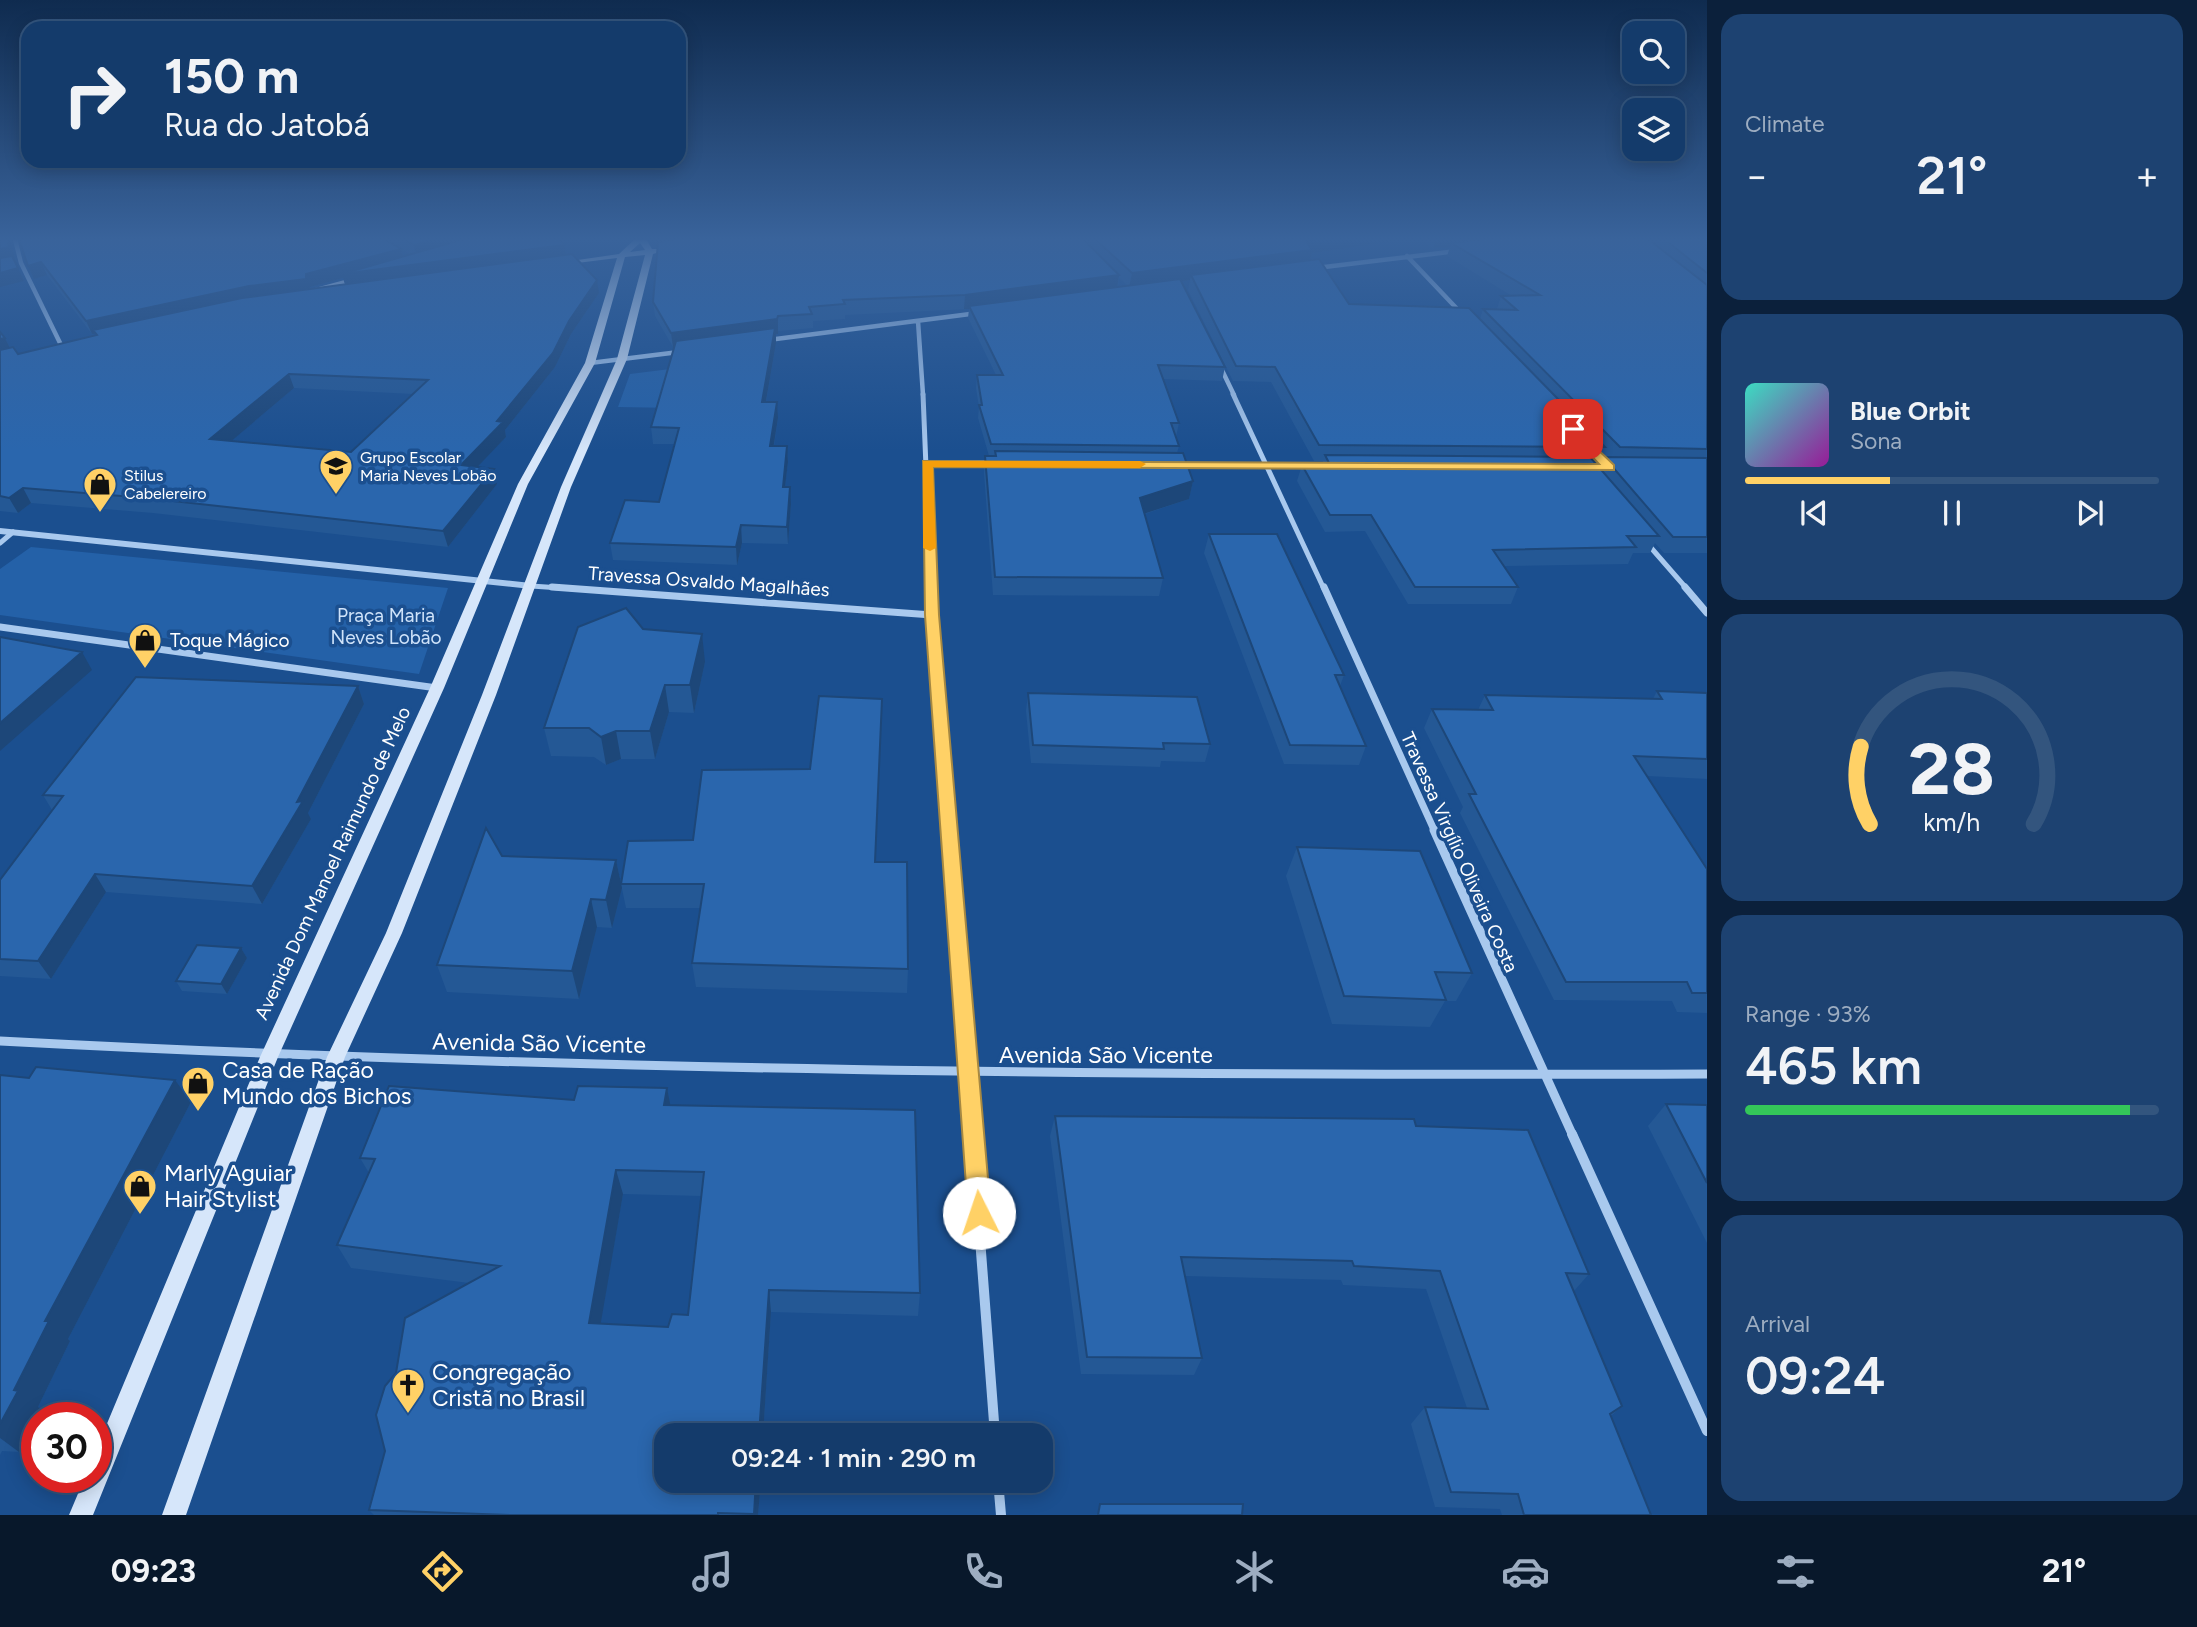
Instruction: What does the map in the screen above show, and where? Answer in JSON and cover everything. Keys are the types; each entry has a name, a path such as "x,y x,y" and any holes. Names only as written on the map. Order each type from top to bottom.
{"main road":[{"name":"Avenida Dom Manoel Raimundo de Melo","path":"80,1515 269,1057 437,688 523,484 590,362 606,310"},
{"path":"174,1515 337,1057 394,933 618,359 633,310"},
{"path":"49,348 74,342"}],"street":[{"path":"44,310 61,345"},
{"path":"1458,310 1465,317"},
{"path":"757,342 984,312"},
{"path":"918,321 927,463 932,615 970,1074 994,1423"},
{"path":"590,362 690,351"},
{"name":"Travessa Virgílio Oliveira Costa","path":"1216,358 1268,465 1707,1431"},
{"path":"927,463 996,464"},
{"path":"1173,465 1323,466"},
{"path":"0,531 484,581"},
{"path":"1637,531 1707,614"},
{"path":"0,543 13,532"},
{"name":"Travessa Osvaldo Magalhães","path":"484,581 932,615"},
{"path":"0,627 437,688"},
{"name":"Avenida São Vicente","path":"0,1041 269,1057 970,1074 1707,1074"},
{"path":"1000,1493 1001,1515"}],"green space":[{"path":"686,367 676,408 618,407 630,374"},
{"name":"Praça Maria Neves Lobão","path":"31,547 448,588 419,674 0,615 0,569"}],"building":[{"path":"77,310 139,310 86,321"},
{"path":"188,310 577,310 553,353 497,421 503,422 461,465 494,469 443,531 146,498 23,488 9,498 0,496 0,350 13,347 18,354 97,335 93,330","holes":["289,374 428,380 351,452 210,439"]},
{"path":"657,310 810,310 812,314 778,316 777,319 671,333"},
{"path":"971,310 1196,310 1225,367 1158,365 1179,423 1171,423 1179,446 991,444 979,405 982,405 977,375 1003,375"},
{"path":"1208,310 1471,310 1605,447 1319,445 1275,367 1236,366"},
{"path":"1484,310 1707,310 1707,449 1620,447"},
{"path":"775,328 762,402 777,402 770,446 787,446 783,487 790,487 787,527 741,525 736,547 610,543 625,500 659,502 679,428 651,427 676,341"},
{"path":"995,451 1183,453 1193,481 1140,498 1163,578 995,577 985,456 996,456"},
{"path":"1325,455 1590,457 1659,536 1627,536 1636,547 1493,550 1518,587 1415,587 1371,515 1330,515 1302,465 1330,465"},
{"path":"1604,457 1707,458 1707,537 1673,537"},
{"path":"1209,534 1277,534 1344,675 1335,675 1366,746 1290,745"},
{"path":"626,608 643,629 702,634 690,685 665,685 650,731 616,731 601,737 589,728 544,728 578,627"},
{"path":"0,637 82,652 0,723"},
{"path":"136,677 358,686 297,802 303,801 252,886 95,874 38,961 0,959 0,880 63,796 43,795"},
{"path":"1657,691 1707,693 1707,759 1634,756 1707,869 1707,993 1692,993 1687,982 1566,982 1469,794 1476,794 1432,709 1493,710 1485,695 1662,699"},
{"path":"1028,693 1197,697 1210,744 1163,743 1164,749 1033,745"},
{"path":"819,696 882,699 875,862 907,862 908,969 692,963 704,884 621,884 628,841 693,840 702,770 810,769"},
{"path":"486,828 502,856 616,860 606,900 591,899 572,971 437,965"},
{"path":"1297,847 1420,851 1472,973 1435,972 1446,1000 1344,996"},
{"path":"197,945 241,948 221,984 176,981"},
{"path":"36,1067 175,1080 45,1321 49,1321 0,1424 0,1075 29,1078"},
{"path":"389,1086 574,1100 578,1086 667,1088 664,1105 915,1110 920,1293 769,1290 760,1423 654,1423 654,1493 755,1493 754,1514 511,1515 369,1510 385,1451 376,1415 385,1386 396,1373 405,1318 500,1266 337,1245 375,1159 360,1158","holes":["616,1170 704,1172 688,1315 672,1314 668,1327 589,1323"]},
{"path":"1666,1104 1707,1105 1707,1183"},
{"path":"1055,1116 1414,1119 1416,1126 1528,1130 1589,1274 1566,1273 1622,1406 1610,1414 1651,1515 1524,1515 1518,1494 1451,1492 1425,1407 1488,1409 1440,1271 1354,1266 1352,1261 1181,1257 1202,1358 1087,1357"},
{"path":"1100,1504 1243,1504 1242,1515 1098,1515"}],"slow traffic":[{"path":"930,548 927,463 1140,464"}],"place":[{"name":"Grupo Escolar Maria Neves Lobão","path":"336,496"},
{"name":"Stilus Cabelereiro","path":"100,514"},
{"name":"Toque Mágico","path":"145,670"},
{"name":"Casa de Ração Mundo dos Bichos","path":"198,1113"},
{"name":"Marly Aguiar Hair Stylist","path":"140,1216"},
{"name":"Congregação Cristã no Brasil","path":"408,1415"}],"route":[{"path":"979,1213 932,615 927,463 1609,468 1573,429"}]}
